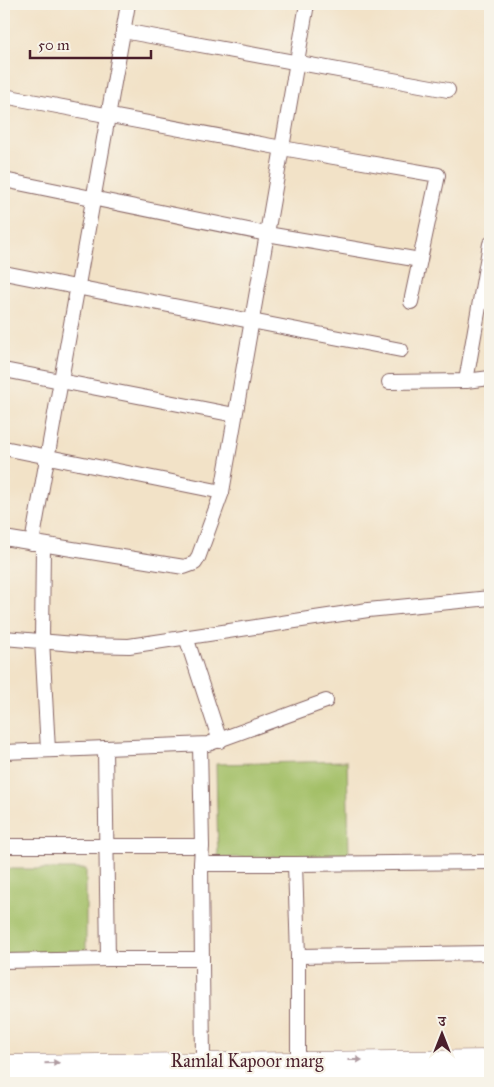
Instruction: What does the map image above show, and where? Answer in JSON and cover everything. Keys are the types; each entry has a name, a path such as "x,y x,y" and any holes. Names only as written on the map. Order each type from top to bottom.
{"street":[{"path":"48,750 38,544 48,456 128,4"},
{"path":"4,538 184,567 189,566 198,558 222,492 307,4"},
{"path":"123,31 448,90"},
{"path":"4,96 438,175 411,302"},
{"path":"4,180 267,234 420,260"},
{"path":"466,381 490,244"},
{"path":"4,273 401,350"},
{"path":"4,370 235,415"},
{"path":"389,382 466,381 490,378"},
{"path":"4,448 222,492"},
{"path":"4,638 129,646 368,610 490,598"},
{"path":"186,638 220,741"},
{"path":"4,752 200,745 220,741 326,701"},
{"path":"200,745 203,1061"},
{"path":"105,748 108,959"},
{"path":"4,846 202,846"},
{"path":"201,864 490,862"},
{"path":"295,864 298,956 298,1061"},
{"path":"298,956 490,953"},
{"path":"4,961 202,959"},
{"name":"Ramlal Kapoor marg","path":"4,1064 98,1074 203,1061 490,1059"},
{"name":"Ramlal Kapoor marg","path":"4,1078 98,1074 308,1080 490,1076"}],"green space":[{"path":"347,761 349,855 218,858 216,764"},
{"path":"4,869 86,869 86,956 4,959"}]}
